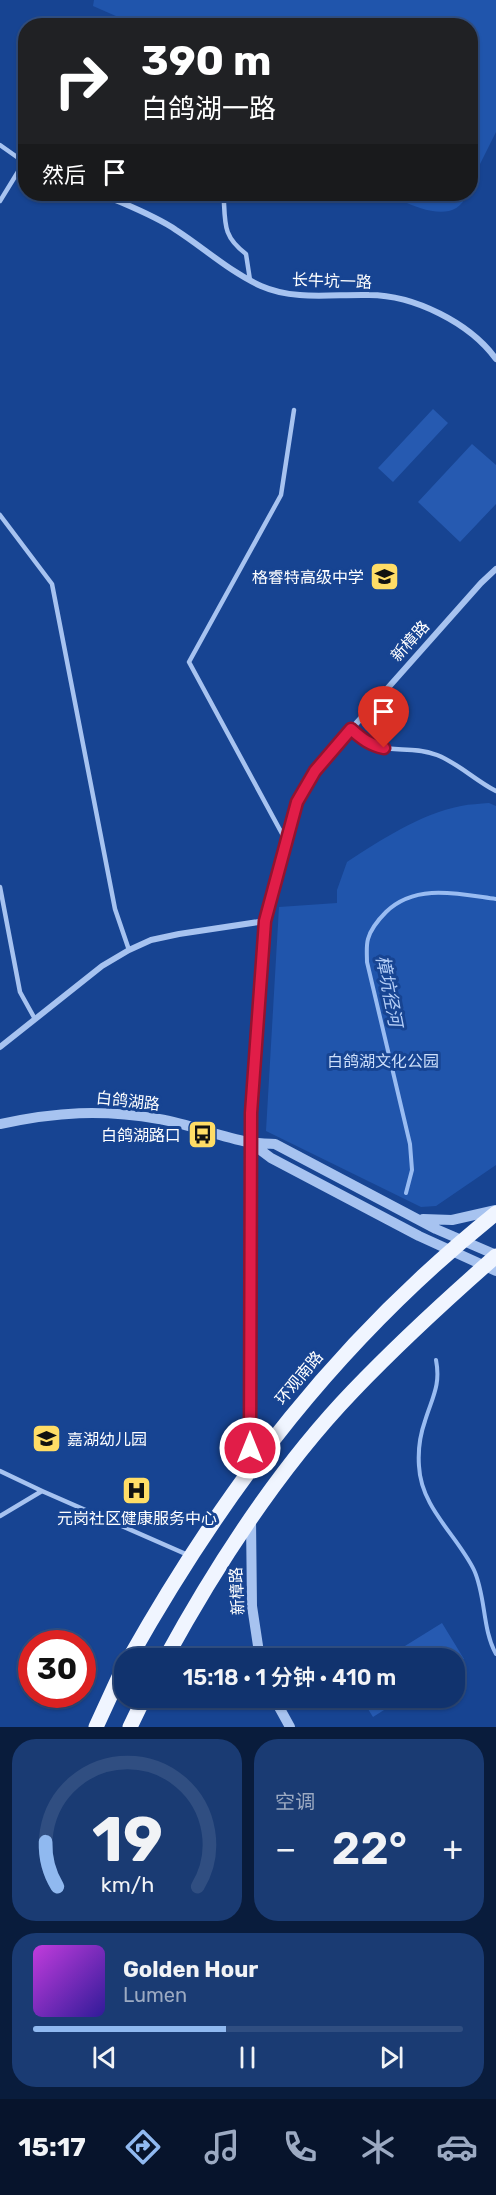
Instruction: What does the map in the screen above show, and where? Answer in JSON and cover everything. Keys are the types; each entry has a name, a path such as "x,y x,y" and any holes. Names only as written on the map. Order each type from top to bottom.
{"main road":[{"name":"环观南路","path":"136,1648 220,1509 299,1405 377,1320 496,1211"},
{"path":"171,1648 206,1588 297,1457 352,1392 420,1325 493,1262"},
{"path":"96,1727 114,1688"},
{"path":"130,1727 139,1708"}],"street":[{"name":"长牛坑一路","path":"116,201 174,229 250,280 272,290 293,294 371,295 400,299 458,323 483,343 496,359"},
{"name":"新樟路","path":"251,1468 250,1143 252,1101 265,921 286,841 297,802 308,781 351,729 496,569"},
{"path":"0,1047 102,966 129,950 151,940 179,934 265,921"},
{"name":"白鸽湖路","path":"0,1124 39,1116 99,1112 162,1119 250,1143 275,1144 413,1217 463,1240 493,1262"},
{"name":"白鸽湖路","path":"250,1143 271,1158 419,1236 451,1251 493,1262"},
{"path":"413,1217 438,1221 496,1211"},
{"name":"新樟路","path":"251,1521 252,1606 258,1648"},
{"path":"280,1708 290,1727"}],"lane":[{"path":"0,145 18,157"},
{"path":"0,201 18,173"},
{"path":"224,203 228,236 234,245 246,254 250,280"},
{"path":"286,841 189,662 281,495 294,410"},
{"path":"0,515 52,584 115,909 129,950"},
{"path":"351,729 372,746 438,755 496,791"},
{"path":"0,887 20,992 35,1019"},
{"path":"0,1470 42,1491 190,1556"},
{"path":"0,1516 42,1491"}],"green space":[{"path":"94,0 496,0 496,132 478,168 478,18 120,18 93,6"},
{"path":"402,201 463,201 455,209 447,211 438,212"},
{"name":"白鸽湖文化公园","path":"489,803 496,806 496,1165 436,1206 421,1207 266,1131 279,907 337,903 337,890 347,862 416,821 461,806"}],"building":[{"path":"433,409 448,423 393,482 378,468"},
{"path":"472,444 496,465 496,504 460,542 418,502"},
{"path":"442,1623 457,1648 402,1648"},
{"path":"367,1708 387,1708 373,1717"}],"waterway":[{"name":"樟坑径河","path":"406,1193 412,1170 410,1144 367,962 368,939 375,924 386,912 411,897 453,893 496,899"},
{"name":"樟坑径河","path":"436,1360 437,1384 423,1426 420,1444 421,1481 433,1508 474,1570 481,1591 488,1634 496,1654"}],"place":[{"name":"格睿特高级中学","path":"385,577"},
{"name":"白鸽湖路口","path":"202,1135"},
{"name":"嘉湖幼儿园","path":"46,1439"},
{"name":"元岗社区健康服务中心","path":"137,1490"}],"route":[{"path":"250,1448 251,1113 265,921 297,802 308,781 351,729 372,746 384,748"}]}
